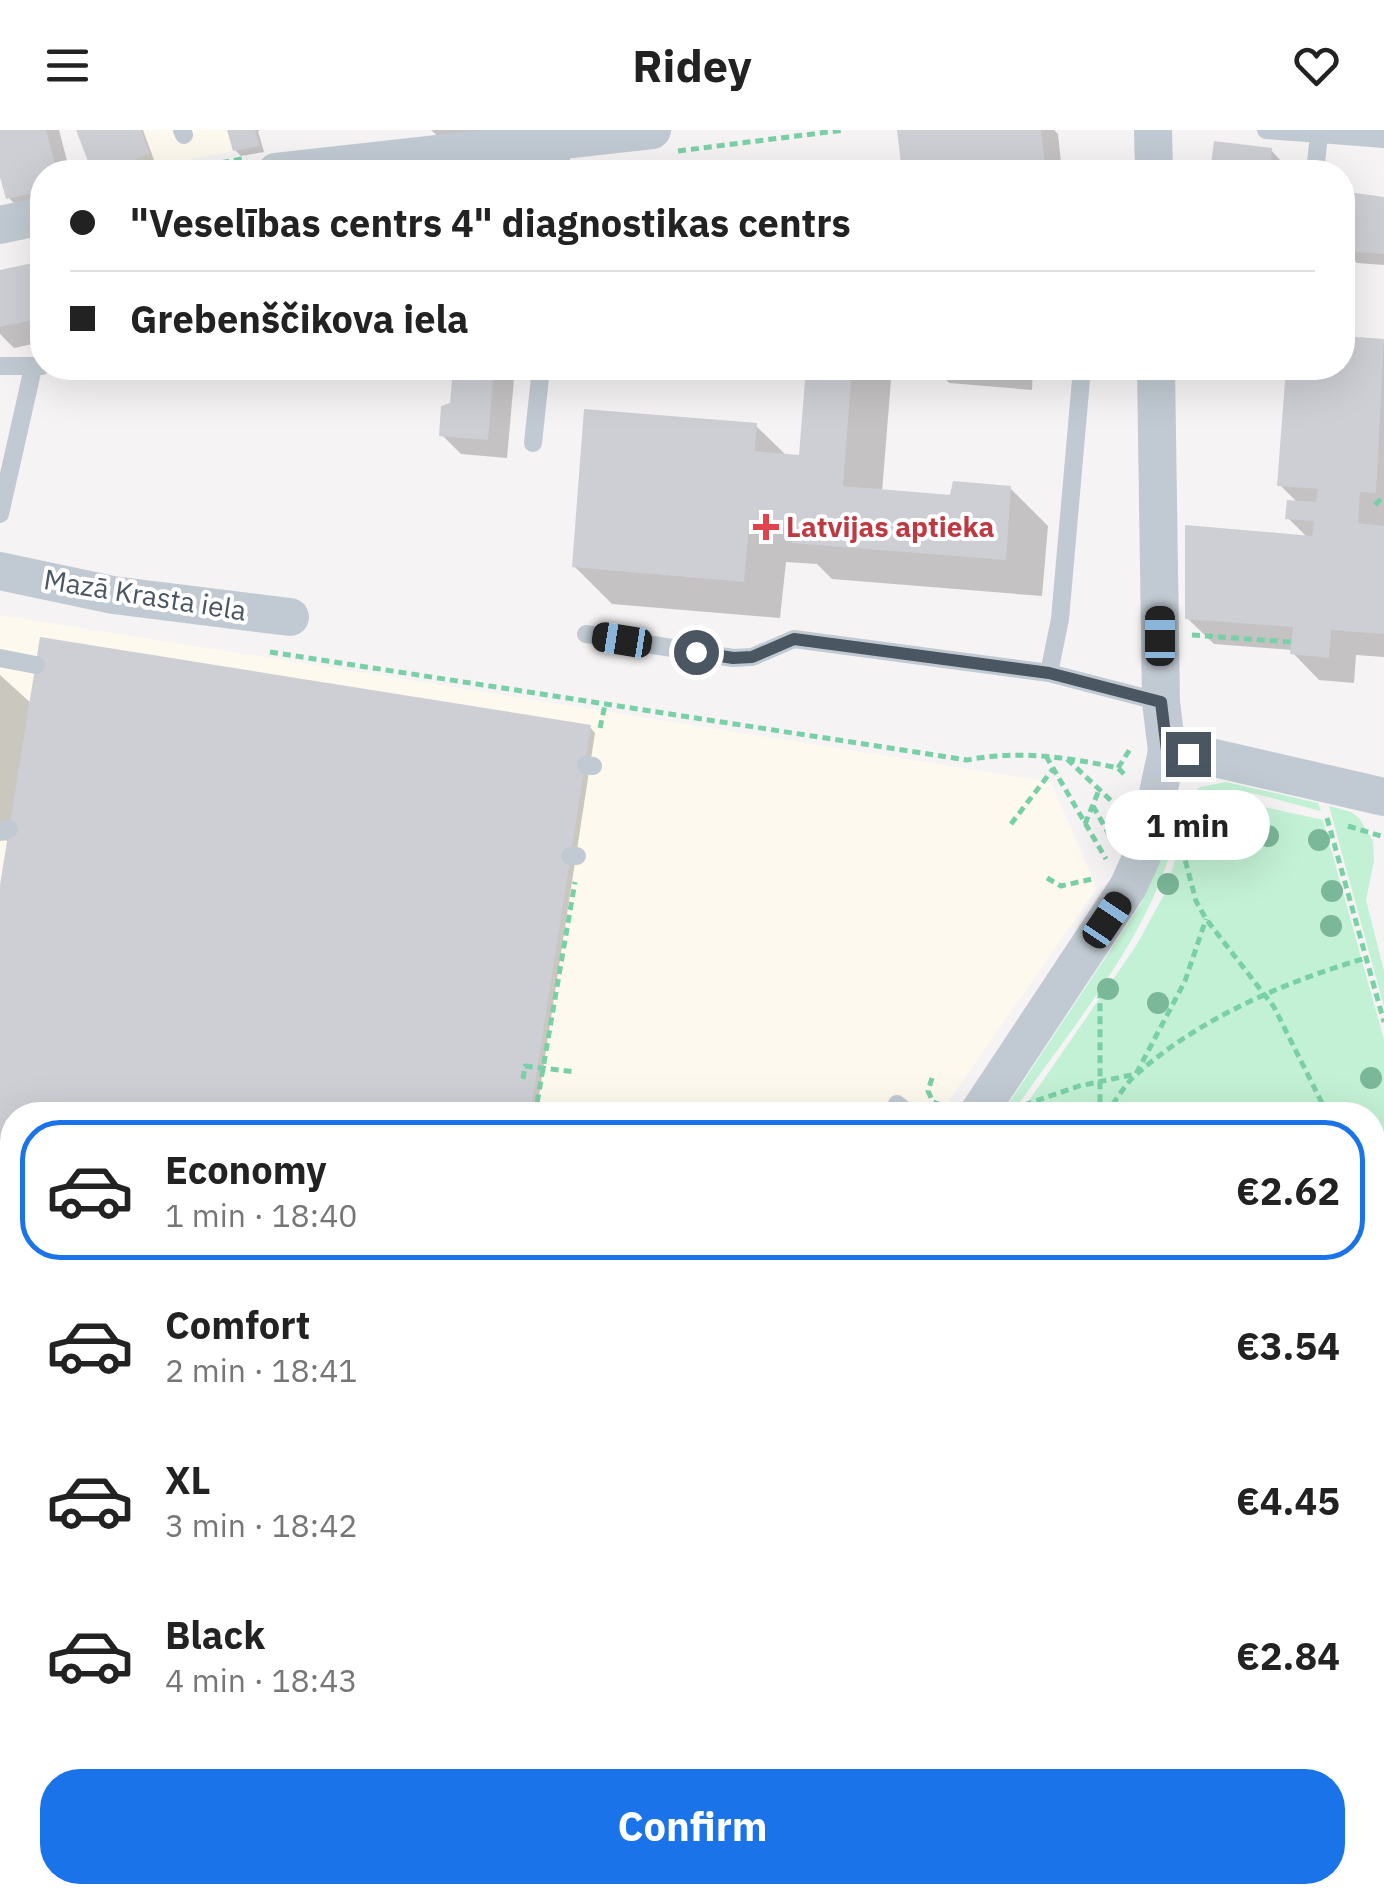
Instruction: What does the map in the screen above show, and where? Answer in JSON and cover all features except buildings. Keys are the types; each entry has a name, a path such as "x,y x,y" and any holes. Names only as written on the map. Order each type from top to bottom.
{"street":[{"path":"1153,130 1154,160"},
{"path":"489,160 560,156 662,141"},
{"path":"0,225 30,219"},
{"path":"986,1102 1128,888 1147,846 1167,751 1161,702 1156,380"},
{"name":"Mazā Krasta iela","path":"0,571 113,595 290,616"},
{"path":"1167,751 1210,757 1384,797"}],"lane":[{"path":"1266,130 1384,140"},
{"path":"1316,160 1319,135"},
{"path":"0,366 30,367"},
{"path":"0,514 9,434 32,380"},
{"path":"532,443 540,380"},
{"path":"1049,673 1060,619 1081,380"},
{"path":"586,634 733,658 752,657 794,639 1049,673 1161,702"},
{"path":"0,658 36,665"}],"path":[{"path":"662,141 844,130"},
{"path":"1375,505 1384,496"},
{"path":"1185,634 1291,642"},
{"path":"254,650 958,759 1008,753 1094,763"},
{"path":"600,728 604,705"},
{"path":"1046,756 1115,874"},
{"path":"1067,759 1130,818"},
{"path":"1011,824 1053,769"},
{"path":"1326,784 1323,804 1384,1022"},
{"path":"1085,824 1099,790"},
{"path":"1093,806 1112,838"},
{"path":"1178,837 1196,901 1264,994 1298,1051 1322,1102"},
{"path":"1047,878 1061,886 1097,878"},
{"path":"537,1102 575,882"},
{"path":"1113,1102 1136,1074 1185,981 1206,919"},
{"path":"1032,1102 1100,1080 1136,1074 1201,1028 1264,994 1366,958"},
{"path":"1100,991 1101,1102"},
{"path":"523,1079 525,1066 576,1072"}],"shaded area":[{"path":"76,130 255,130 260,146 188,160 87,160"},
{"path":"0,615 1051,782 1097,888 948,1102 0,1102"}],"green space":[{"path":"1226,782 1318,803 1321,811 1225,790 1180,804 1200,787"},
{"path":"1213,800 1232,800 1323,820 1384,1040 1384,1102 1028,1102 1136,946 1165,893 1186,824"},
{"path":"1329,806 1359,818 1373,841 1374,861 1366,900 1384,971 1384,1007"},
{"path":"1172,822 1178,825 1166,865 1131,941 1020,1102 1010,1102 1141,904"}],"place":[{"name":"Latvijas aptieka","path":"766,527"}],"route":[{"path":"696,652 752,657 794,639 1049,673 1161,702 1167,751 1188,754"}]}
